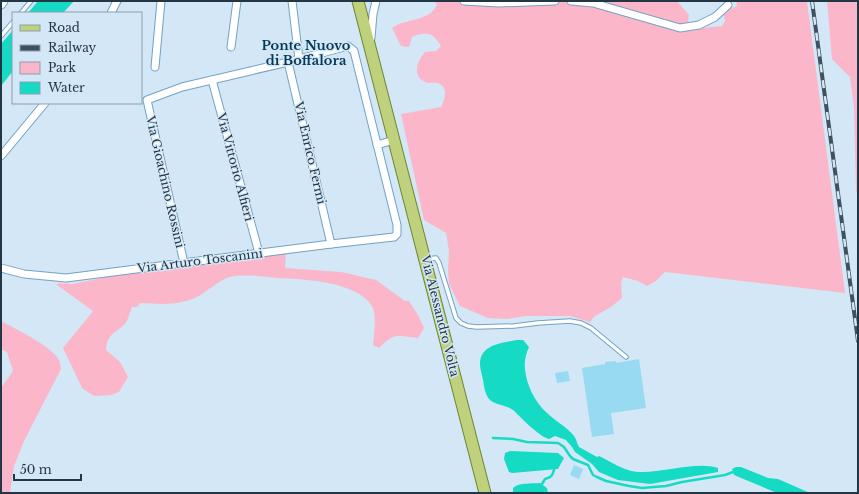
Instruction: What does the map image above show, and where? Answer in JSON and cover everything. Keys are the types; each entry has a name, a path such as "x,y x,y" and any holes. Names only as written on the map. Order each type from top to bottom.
{"main road":[{"name":"Via Alessandro Volta","path":"358,1 485,493"}],"street":[{"path":"112,12 117,1"},
{"path":"155,67 162,1"},
{"path":"231,47 237,1"},
{"path":"292,1 300,59"},
{"path":"372,56 371,33 376,1"},
{"path":"464,1 499,3 555,1"},
{"path":"571,1 592,3 680,28 699,25 715,17 728,5"},
{"path":"212,80 348,46 354,51 377,145 394,140"},
{"name":"Via Enrico Fermi","path":"288,62 331,244"},
{"name":"Via Gioachino Rossini","path":"184,263 147,100 182,87 212,80"},
{"name":"Via Vittorio Alfieri","path":"212,80 259,253"},
{"path":"1,156 44,104"},
{"name":"Via Arturo Toscanini","path":"1,268 24,274 66,278 394,237 398,234 397,225 377,145"}],"lane":[{"path":"22,12 31,1"},
{"path":"1,36 12,23"},
{"path":"425,259 436,258 439,263 456,318 461,323 468,326 477,327 514,326 570,321 581,323 591,328 626,357"}],"green space":[{"path":"433,1 452,1 469,4 523,1 677,1 689,15 689,31 722,26 725,21 723,12 737,6 736,1 807,1 845,293 665,272 656,281 647,286 638,281 623,277 621,283 622,298 611,307 595,316 590,322 570,316 526,316 507,319 488,318 460,306 449,284 449,251 446,233 424,220 401,114 441,107 445,97 445,90 437,83 428,83 421,79 417,72 417,67 425,52 436,51 441,46 432,35 421,34 412,37 409,47 401,46 392,28 429,14 434,10 437,4"},
{"path":"827,1 858,1 858,199 856,190 854,107 850,77 832,59"},
{"path":"286,252 285,268 341,272 376,280 405,301 409,301 424,328 418,338 397,336 389,339 379,348 373,345 375,319 372,306 365,298 342,286 300,279 236,276 222,280 201,295 190,300 169,304 140,303 137,307 132,307 128,319 124,325 109,337 106,350 120,362 128,377 119,392 111,395 94,396 82,388 63,348 93,311 57,285 58,283 72,284 127,273"},
{"path":"1,321 33,338 49,349 59,360 61,369 24,441 14,466 10,493 1,493 1,388 13,371 7,352 1,349"}],"water":[{"path":"38,1 74,1 64,12 29,12"},
{"path":"12,31 12,72 1,86 1,44"},
{"path":"523,340 529,347 525,369 529,387 535,398 546,412 575,437 579,447 597,457 599,456 631,471 651,472 681,467 710,466 718,468 718,472 650,484 618,480 599,472 592,464 575,452 566,440 555,436 549,439 540,434 513,410 490,400 485,390 480,364 481,357 484,352 493,346"},
{"path":"510,451 558,453 564,458 558,469 512,473 509,472 504,459 505,453"},
{"path":"741,467 768,478 778,479 810,493 777,493 734,475 732,469"},
{"path":"540,483 547,488 548,493 513,493 513,488 516,486"}],"building":[{"path":"639,359 646,408 611,413 614,434 592,437 582,368 605,364 605,362 616,361 616,363"},
{"path":"568,371 570,381 557,383 555,373"},
{"path":"574,465 583,469 579,479 570,475"}],"waterway":[{"path":"493,438 513,439 527,442 558,443 564,447 573,459 588,465 593,475 606,481 642,488 666,486 725,475 733,472"},
{"path":"542,484 545,479 549,478 553,474 554,470"}],"railway":[{"path":"812,1 858,341"}],"district":[{"name":"Ponte Nuovo di Boffalora","path":"306,52"}]}
